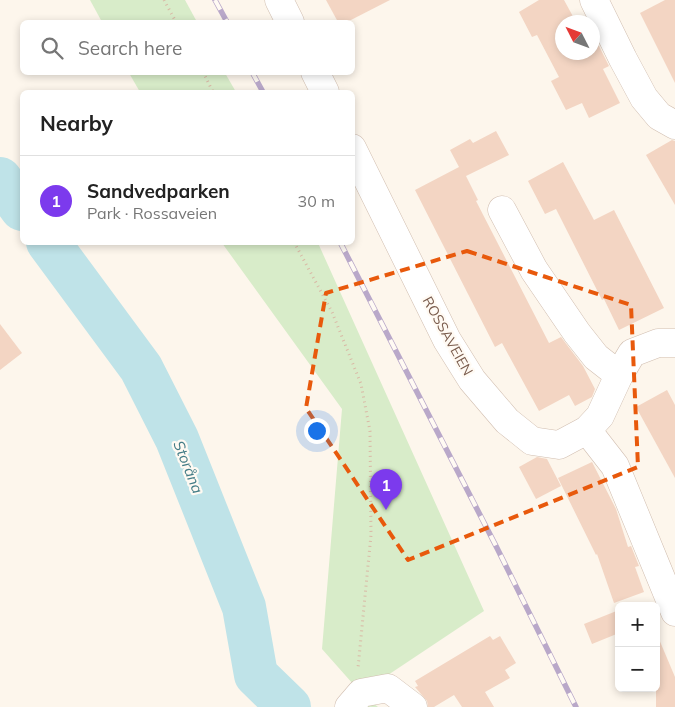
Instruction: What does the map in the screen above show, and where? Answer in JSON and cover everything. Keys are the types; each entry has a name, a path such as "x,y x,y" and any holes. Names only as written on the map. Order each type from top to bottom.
{"street":[{"path":"279,0 289,20"},
{"path":"594,0 644,98 659,116 675,125"},
{"path":"316,75 324,90"},
{"name":"ROSSAVEIEN","path":"355,154 447,340 472,380 507,421 532,440 559,445 587,430 600,416 619,375 632,353 658,342 675,343"},
{"path":"502,210 534,270 577,333 596,357 619,375"},
{"path":"587,430 615,466 675,612"},
{"path":"355,700 388,688 413,707"}],"path":[{"path":"164,0 175,20"},
{"path":"204,75 212,90"},
{"path":"296,245 332,312 360,384 370,431 371,535 355,700"}],"highlighted area":[{"path":"467,251 631,305 638,467 408,560 306,408 326,293"}],"green space":[{"path":"90,0 185,0 196,20 101,20"},
{"path":"130,75 226,75 235,90 139,90"},
{"path":"223,245 319,245 484,611 361,693 322,649 342,409"},
{"path":"361,693 378,707 357,707"}],"building":[{"path":"326,0 390,0 351,20 337,20"},
{"path":"539,0 564,0 572,15 555,15 555,60 600,60 600,48 609,66 603,69 620,103 589,118 582,103 566,110 551,81 559,77 537,35 532,37 519,12"},
{"path":"665,0 675,0 675,83 640,13"},
{"path":"496,131 509,155 466,176 478,200 476,201 549,343 561,337 583,366 595,389 592,397 575,406 569,395 539,411 502,343 495,347 415,190 459,167 450,150 470,139 473,143"},
{"path":"672,140 675,141 675,205 646,155"},
{"path":"563,162 594,220 614,210 664,308 619,330 556,209 545,214 528,181"},
{"path":"0,324 22,353 0,370"},
{"path":"667,390 675,405 675,478 636,407"},
{"path":"537,457 547,459 561,486 536,499 519,467"},
{"path":"592,462 616,509 628,547 631,546 639,566 635,567 644,592 614,603 597,554 558,478"},
{"path":"615,612 615,635 592,644 584,624"},
{"path":"490,636 493,640 500,636 516,663 505,670 510,678 485,692 494,707 462,707 454,695 434,707 428,707 427,701 415,687 418,686 415,681"},
{"path":"660,641 675,677 675,707 656,707 656,692 660,692"}],"waterway":[{"name":"Storåna","path":"0,179 20,206"},
{"name":"Storåna","path":"50,245 141,368 177,439 244,607 256,675 289,707"}],"railway":[{"path":"215,0 226,20"},
{"path":"254,75 262,90"},
{"path":"342,245 497,548 576,707"}],"place":[{"name":"Sandvedparken","path":"386,510"}]}
